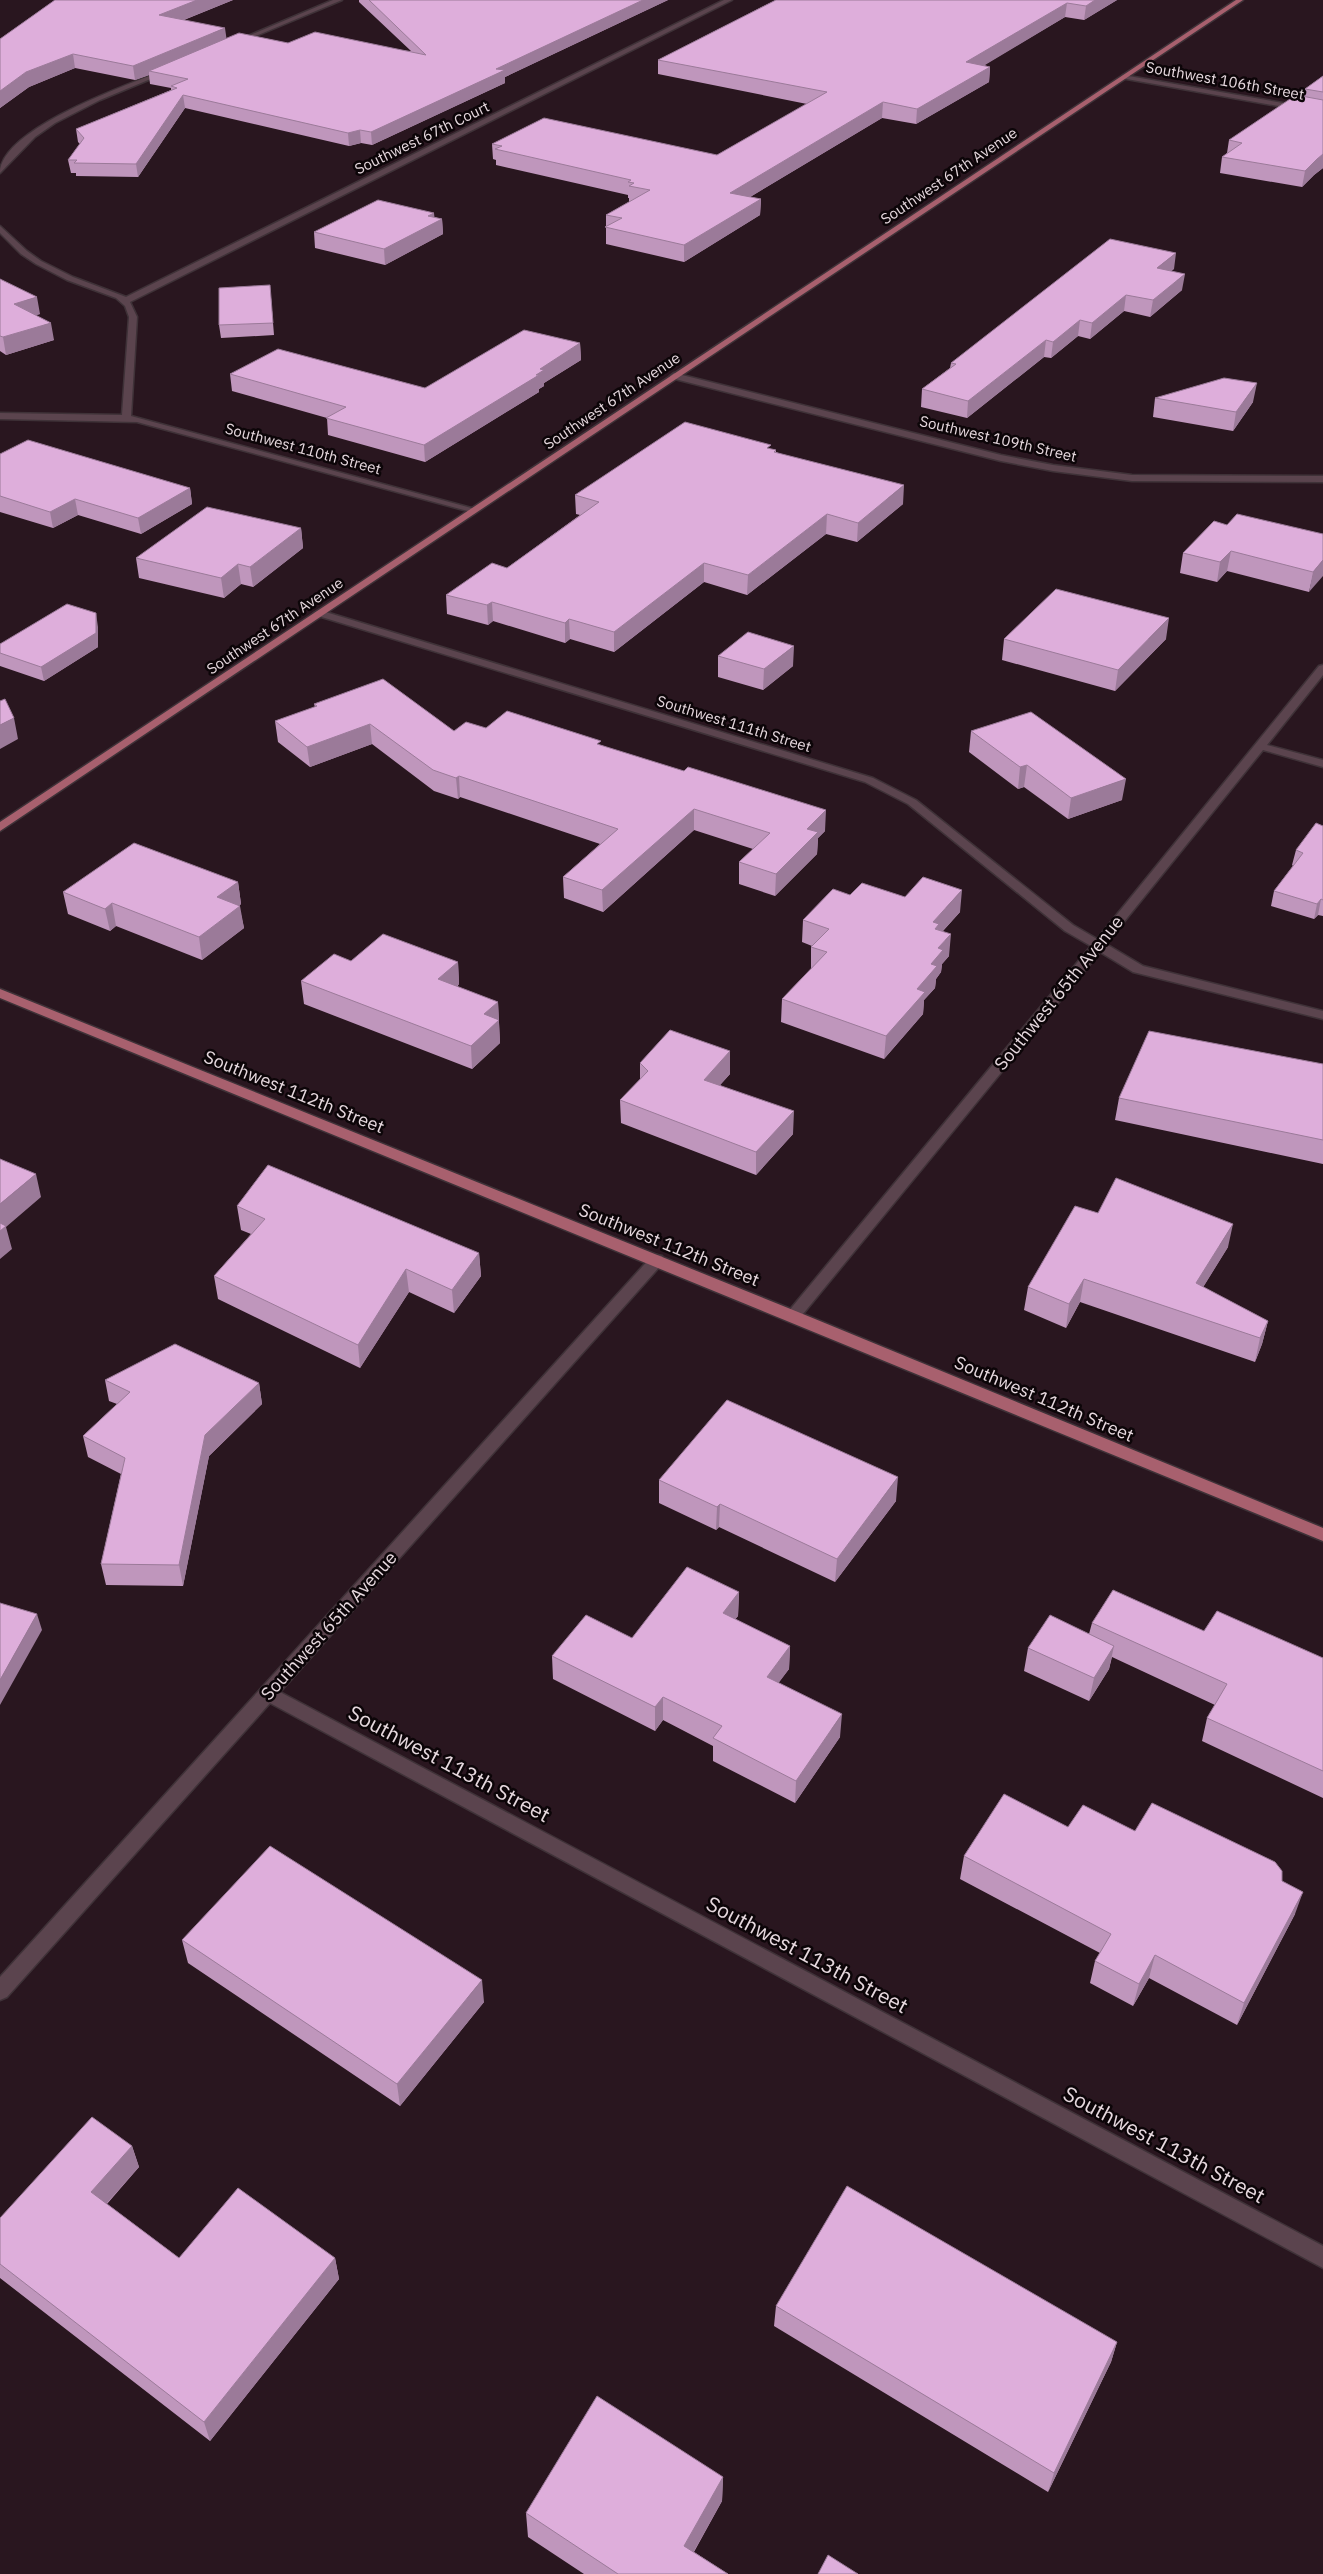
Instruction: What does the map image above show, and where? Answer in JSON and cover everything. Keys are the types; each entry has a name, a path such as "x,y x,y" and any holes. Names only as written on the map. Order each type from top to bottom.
{"main road":[{"name":"Southwest 67th Avenue","path":"0,827 1240,0"},
{"name":"Southwest 112th Street","path":"0,993 657,1260 1323,1535"}],"street":[{"path":"221,48 339,0"},
{"name":"Southwest 67th Court","path":"127,300 729,0"},
{"path":"0,171 19,147 33,134 69,113 175,67"},
{"name":"Southwest 106th Street","path":"1122,77 1323,112"},
{"path":"0,228 8,238 37,262 66,276 127,300 132,308 133,317 126,417"},
{"name":"Southwest 109th Street","path":"674,376 987,454 1053,468 1142,479 1323,479"},
{"name":"Southwest 110th Street","path":"0,416 126,417 472,511"},
{"name":"Southwest 111th Street","path":"319,613 869,780 888,788 934,818 1069,928 1138,969 1323,1014"},
{"name":"Southwest 65th Avenue","path":"793,1316 1323,668"},
{"path":"1260,746 1323,764"},
{"name":"Southwest 65th Avenue","path":"0,1991 657,1260"},
{"name":"Southwest 113th Street","path":"268,1694 1323,2257"}],"building":[{"path":"55,0 197,0 159,15 225,28 133,66 73,54 26,72 0,91 0,39"},
{"path":"369,0 643,0 496,69 505,70 371,132 360,130 348,133 183,95 136,164 74,163 77,160 68,160 84,138 76,129 177,88 171,86 188,79 149,71 239,33 288,43 315,32 426,55"},
{"path":"776,0 1095,0 1086,6 1067,3 966,62 990,67 917,109 883,102 730,193 761,199 684,245 605,227 622,218 606,215 650,190 629,186 634,183 628,182 631,180 495,149 502,146 492,144 544,118 717,155 827,92 658,60"},
{"path":"1323,76 1323,92 1305,89"},
{"path":"1296,95 1323,100 1323,154 1305,171 1222,157 1242,143 1229,140"},
{"path":"378,200 434,213 428,216 442,219 384,249 314,232"},
{"path":"1110,239 1176,253 1157,268 1185,274 1153,300 1126,295 1092,323 1080,320 1053,342 1046,340 968,401 922,389 956,364 951,363"},
{"path":"0,279 37,297 14,304 51,323 3,337 0,336"},
{"path":"270,285 273,323 219,325 219,288"},
{"path":"524,330 580,343 540,369 544,370 536,375 539,375 424,445 326,418 346,407 230,374 278,349 425,388"},
{"path":"1224,378 1257,383 1236,412 1155,398"},
{"path":"685,422 771,445 767,448 776,450 774,452 904,485 858,523 827,514 748,575 704,563 614,632 569,619 565,623 492,602 487,605 446,595 492,563 507,568 599,502 575,495"},
{"path":"28,440 190,488 138,518 75,499 50,512 0,496 0,454"},
{"path":"207,507 301,528 250,567 238,564 221,578 136,558"},
{"path":"1237,514 1323,534 1323,560 1313,572 1231,551 1220,562 1183,553 1214,521 1227,525"},
{"path":"1056,589 1169,618 1118,670 1004,639"},
{"path":"67,604 96,613 96,633 41,667 0,653 0,644"},
{"path":"748,632 794,646 764,669 718,656"},
{"path":"383,679 454,731 466,722 486,728 507,711 601,741 597,744 684,771 688,767 826,810 807,829 818,832 776,874 739,862 770,833 694,809 602,890 563,877 618,829 459,776 456,778 433,770 370,724 307,747 275,721 317,706 314,704"},
{"path":"5,699 14,718 0,725 0,701"},
{"path":"1031,712 1126,779 1071,798 1027,765 1020,767 971,731"},
{"path":"1316,823 1323,826 1323,900 1321,899 1317,904 1274,891 1303,853 1296,850"},
{"path":"134,843 238,882 217,897 240,906 199,937 112,903 105,909 63,892"},
{"path":"923,877 962,890 933,922 939,924 935,929 951,934 938,948 943,950 931,964 937,966 917,989 925,992 886,1036 782,999 827,952 811,947 829,929 803,920 833,889 850,895 862,883 905,897"},
{"path":"383,934 458,962 438,979 498,1002 484,1014 499,1020 471,1046 301,981 334,954 351,961"},
{"path":"670,1030 730,1051 704,1080 794,1111 756,1152 620,1100 648,1071 640,1063"},
{"path":"1149,1031 1323,1064 1323,1140 1119,1098"},
{"path":"0,1159 36,1174 0,1204"},
{"path":"268,1165 479,1253 452,1290 406,1269 358,1345 214,1276 265,1219 237,1206"},
{"path":"1116,1178 1233,1224 1196,1283 1268,1321 1260,1338 1084,1279 1069,1304 1028,1287 1075,1206 1098,1213"},
{"path":"0,1223 6,1226 0,1231"},
{"path":"175,1344 259,1383 205,1435 179,1565 101,1564 125,1458 83,1436 130,1392 105,1380"},
{"path":"727,1400 898,1477 837,1559 720,1504 717,1507 659,1480"},
{"path":"687,1567 739,1592 723,1613 790,1646 767,1677 842,1714 796,1781 713,1738 722,1726 663,1697 655,1707 552,1656 586,1615 632,1638"},
{"path":"1113,1590 1204,1631 1217,1611 1323,1658 1323,1771 1207,1718 1227,1684 1092,1623"},
{"path":"0,1603 37,1614 0,1680"},
{"path":"1050,1615 1114,1646 1094,1678 1028,1648"},
{"path":"1004,1794 1068,1827 1083,1805 1135,1831 1152,1803 1275,1862 1282,1871 1282,1881 1303,1892 1244,2003 1155,1955 1139,1984 1095,1961 1111,1934 964,1856"},
{"path":"270,1846 482,1980 397,2084 182,1940"},
{"path":"92,2117 132,2146 91,2192 179,2258 238,2188 335,2258 204,2422 0,2264 0,2218"},
{"path":"847,2186 1117,2342 1054,2473 776,2306"},
{"path":"597,2396 723,2477 684,2546 728,2574 618,2574 526,2513"},
{"path":"828,2555 858,2574 818,2574"}]}
